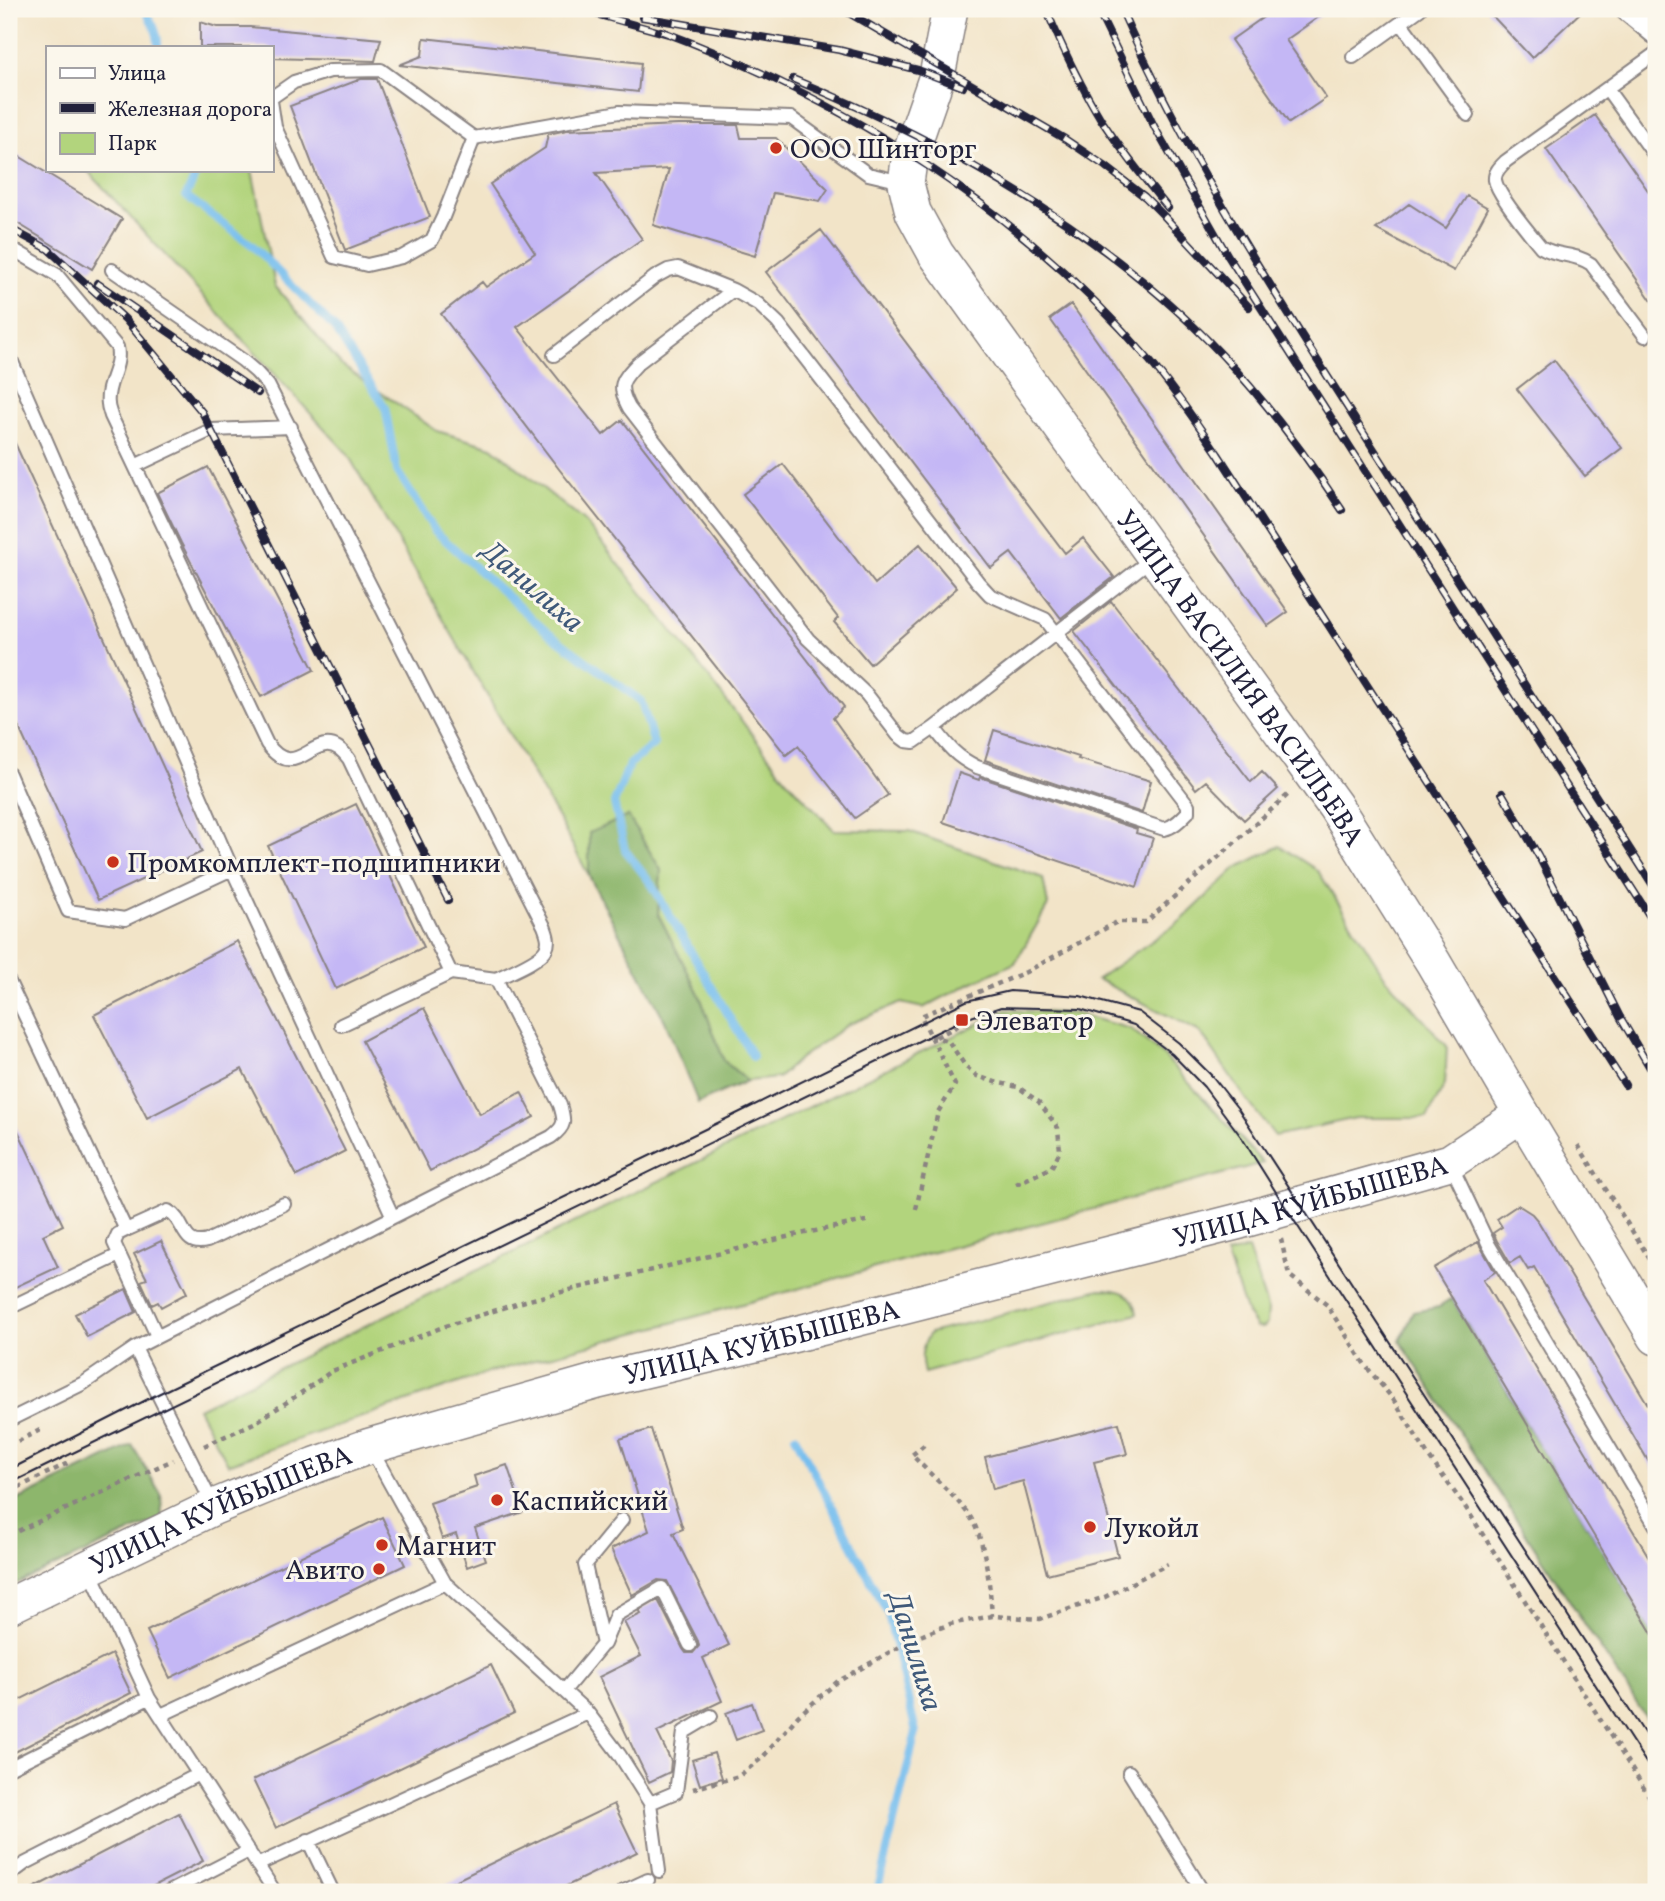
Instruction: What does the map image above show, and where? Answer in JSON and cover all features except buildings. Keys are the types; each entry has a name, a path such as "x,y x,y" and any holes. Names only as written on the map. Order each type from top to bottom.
{"main road":[{"name":"УЛИЦА ВАСИЛИЯ ВАСИЛЬЕВА","path":"950,9 937,76 910,154 906,183 913,212 936,254 1335,806 1433,962 1656,1337"},
{"name":"УЛИЦА КУЙБЫШЕВА","path":"9,1606 214,1507 370,1446 598,1381 776,1339 1275,1211 1450,1161 1522,1114"}],"street":[{"path":"1628,9 1656,32"}],"lane":[{"path":"1353,57 1420,9"},
{"path":"1401,23 1468,115"},
{"path":"1645,336 1591,264 1583,258 1549,252 1541,247 1502,195 1495,180 1497,170 1506,161 1656,53"},
{"path":"273,98 294,82 330,71 381,70 474,138 619,112 791,118 868,174 906,183"},
{"path":"1607,89 1656,157"},
{"path":"273,114 275,127 334,257 367,265 402,257 432,240 474,138"},
{"path":"9,247 57,275 117,346 120,355 107,403 111,416 267,744 276,756 286,760 298,758 331,744 341,748 349,759 451,973"},
{"path":"554,355 655,277 668,270 678,268 733,290 758,304 778,323 990,596 1045,619 1188,805 1188,812 1169,828 1158,828 977,767 961,759 934,728"},
{"path":"113,270 256,372 268,385 549,939 546,951 496,979 451,973 341,1026"},
{"path":"733,290 638,363 624,377 622,393 629,408 808,639 867,695 898,735 906,741 914,742 934,728 1155,557"},
{"path":"9,355 232,869 393,1217"},
{"path":"135,466 211,430 291,427"},
{"path":"9,774 68,911 125,919 232,869"},
{"path":"9,1420 84,1383 135,1348 551,1137 560,1130 564,1119 559,1105 496,979"},
{"path":"9,982 126,1230"},
{"path":"1450,1161 1489,1245 1656,1526"},
{"path":"158,1336 114,1243 118,1234 168,1211 174,1214 191,1241 198,1243 284,1204"},
{"path":"9,1308 119,1255"},
{"path":"135,1348 214,1507"},
{"path":"370,1446 445,1583 589,1713 620,1754 650,1802 659,1871"},
{"path":"603,1644 585,1565 622,1520"},
{"path":"88,1567 149,1698 275,1892"},
{"path":"161,1715 445,1583"},
{"path":"564,1691 603,1644 616,1615 662,1588 690,1645"},
{"path":"9,1768 149,1698"},
{"path":"257,1864 589,1713"},
{"path":"650,1802 676,1792 684,1732 711,1716"},
{"path":"1129,1772 1203,1892"},
{"path":"9,1878 12,1872 24,1864 199,1774"},
{"path":"307,1840 333,1892"},
{"path":"169,1892 249,1851"},
{"path":"622,1892 648,1880"}],"path":[{"path":"916,1209 938,1112 954,1085 933,1036 921,1016 1026,972 1118,922 1146,922 1291,791"},
{"path":"933,1036 966,1022"},
{"path":"933,1036 949,1042 966,1067 977,1076 1017,1087 1039,1102 1058,1128 1060,1151 1051,1168 1016,1184"},
{"path":"1605,1188 1656,1269"},
{"path":"1275,1211 1289,1275 1327,1305 1365,1365 1393,1399 1429,1457 1466,1508 1656,1807"},
{"path":"9,1535 256,1422 332,1371 443,1327 525,1301 795,1234 871,1220"},
{"path":"9,1446 40,1430"},
{"path":"924,1445 912,1455 968,1514 976,1529 990,1582 992,1616"},
{"path":"9,1492 70,1462"},
{"path":"676,1792 739,1776 763,1757 798,1716 837,1682 913,1639 950,1624 992,1616 1040,1619 1105,1597 1168,1564"}],"green space":[{"path":"89,172 252,172 275,286 341,365 437,431 492,447 586,523 786,779 834,830 909,831 1043,878 1048,905 1015,963 923,1008 901,1003 849,1024 800,1058 778,1078 747,1081 724,1061 699,994 658,914 661,870 628,817 589,834 589,876 347,453"},
{"path":"628,816 661,870 658,914 699,994 724,1061 747,1081 698,1103 665,1021 589,876 589,833"},
{"path":"1280,846 1318,871 1385,977 1447,1046 1445,1084 1427,1118 1356,1118 1275,1136 1200,1032 1097,979 1182,920 1236,868"},
{"path":"1006,1010 1077,1014 1131,1029 1164,1056 1263,1163 487,1373 228,1464 198,1408"},
{"path":"1248,1249 1268,1310 1267,1324 1262,1328 1256,1327 1247,1314 1226,1254"},
{"path":"1100,1289 1125,1294 1133,1301 1137,1314 924,1373 922,1353 930,1333"},
{"path":"1452,1299 1656,1640 1656,1733 1400,1341 1414,1312 1439,1307"},
{"path":"132,1445 161,1494 162,1518 9,1587 9,1504"}],"waterway":[{"name":"Данилиха","path":"144,9 156,32 158,46"},
{"name":"Данилиха","path":"198,172 186,196 252,245 335,329 385,407 397,471 435,531 547,632 641,701 654,744 629,765 614,803 625,850 652,885 753,1057"},
{"name":"Данилиха","path":"795,1436 888,1614 916,1732 877,1892"}],"tram line":[{"path":"9,1470 158,1394 966,1001 1010,991 1080,996 1139,1012 1179,1043 1213,1077 1239,1110 1656,1751"},
{"path":"9,1484 962,1020 1001,1007 1080,1009 1134,1025 1172,1054 1204,1087 1242,1138 1656,1778"}],"railway":[{"path":"577,9 668,34"},
{"path":"842,9 1065,139 1105,166 1145,197 1249,307"},
{"path":"1046,9 1072,66 1102,121 1168,208"},
{"path":"1097,9 1155,128 1228,256 1656,926"},
{"path":"1121,9 1175,121 1268,282 1656,890"},
{"path":"642,17 839,50 918,70 963,87"},
{"path":"661,31 797,90 926,165 987,208 1099,305 1149,360 1218,454 1625,1085"},
{"path":"793,79 852,104 967,162 1076,230 1128,269 1176,310 1239,373 1285,430 1342,510"},
{"path":"9,228 48,249 125,319 202,412 448,900"},
{"path":"97,283 258,393"},
{"path":"1502,793 1538,855 1620,1017 1656,1078"}],"place":[{"name":"ООО Шинторг","path":"776,148"},
{"name":"Промкомплект-подшипники","path":"113,862"},
{"name":"Элеватор","path":"962,1020"},
{"name":"Каспийский","path":"497,1500"},
{"name":"Лукойл","path":"1090,1527"},
{"name":"Магнит","path":"382,1545"},
{"name":"Авито","path":"379,1569"}]}
